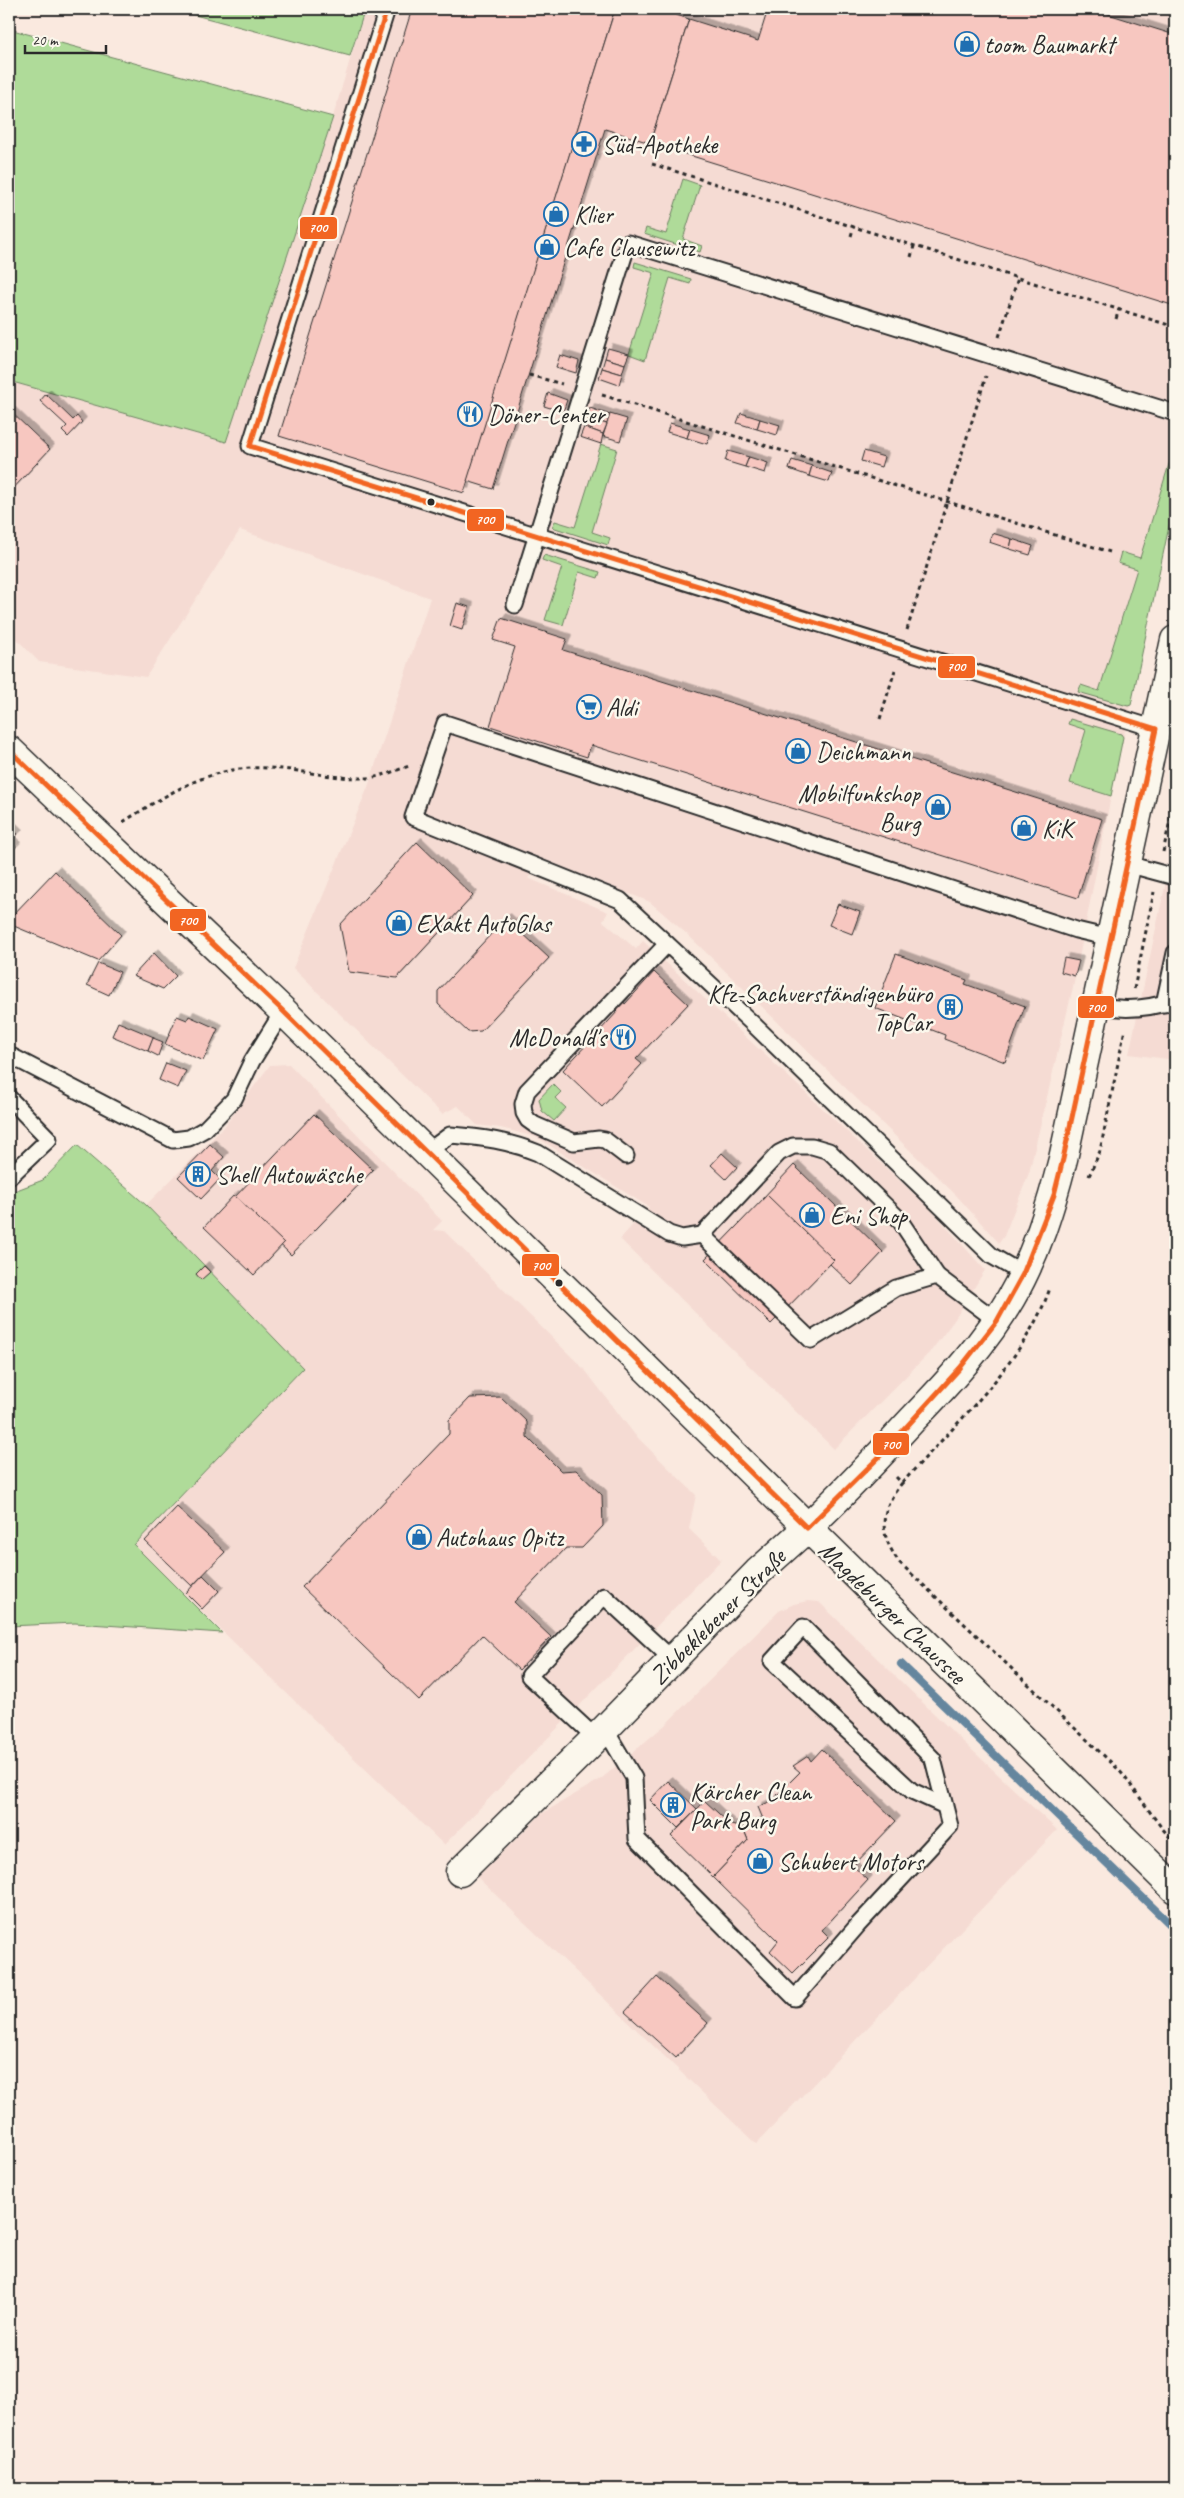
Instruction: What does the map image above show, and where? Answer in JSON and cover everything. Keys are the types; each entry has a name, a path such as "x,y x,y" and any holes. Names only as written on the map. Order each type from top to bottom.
{"main road":[{"name":"Zibbeklebener Straße","path":"460,1872 673,1660 758,1572 807,1528 878,1458 960,1368 997,1321 1024,1274 1054,1195 1175,640"},
{"name":"Magdeburger Chaussee","path":"9,750 101,835 283,1010 1175,1889"}],"lane":[{"path":"387,9 250,446 1156,729"},
{"path":"516,605 628,244 1175,413"},
{"path":"1024,1274 992,1256 759,1030 620,900 414,817 445,723 1076,930 1110,938"},
{"path":"1127,864 1175,877"},
{"path":"626,1156 605,1140 574,1142 535,1126 528,1120 523,1104 527,1091 667,944"},
{"path":"1096,1005 1122,1009 1169,1002 1175,952"},
{"path":"9,1056 173,1140 189,1138 205,1129 234,1099 252,1061 283,1010"},
{"path":"9,1098 49,1139 9,1177"},
{"path":"427,1152 450,1135 501,1140 520,1145 538,1152 669,1234 682,1238 702,1236 779,1153 793,1146 812,1146 828,1151 899,1219 937,1276 997,1321"},
{"path":"702,1236 811,1340 896,1288 937,1276"},
{"path":"673,1660 604,1596 529,1676 600,1733 634,1778 637,1838 795,1998 831,1959 858,1925 950,1826 945,1806 933,1759 803,1627 772,1661 912,1791 945,1806"}],"path":[{"path":"652,164 1175,326"},
{"path":"851,236 854,226"},
{"path":"911,257 914,246"},
{"path":"880,719 1018,278"},
{"path":"1116,318 1119,309"},
{"path":"529,375 582,389 1110,552"},
{"path":"101,835 179,788 229,771 270,768 362,778 378,776 433,758"},
{"path":"878,1458 902,1483 889,1498 885,1514 885,1532 889,1549 900,1563 1119,1770 1137,1790 1155,1821 1175,1843"}],"shaded area":[{"path":"365,9 1175,9 1175,498 1111,796 1074,983 1029,1173 1004,1236 999,1243 956,1195 688,935 650,902 546,860 528,878 608,912 603,921 636,949 643,941 931,1210 985,1270 955,1319 931,1351 834,1449 620,1239 649,1207 536,1137 501,1128 477,1125 458,1106 442,1114 293,968 368,787 430,598 240,530 146,677 39,662 9,631 9,381 226,442 333,117"},
{"path":"1175,840 1175,1060 1129,1054"},
{"name":"Autohaus Opitz","path":"289,1064 442,1221 433,1230 444,1231 585,1370 635,1435 696,1495 689,1529 721,1560 444,1845 134,1546 302,1368 146,1205 224,1127 270,1065"},
{"name":"Schubert Motors","path":"808,1601 819,1602 1057,1830 756,2144 477,1877 543,1813 601,1779 665,1725 779,1611 794,1604"}],"green space":[{"path":"172,9 365,9 350,56"},
{"path":"9,29 333,117 226,442 9,381"},
{"path":"683,179 700,185 683,239 702,246 700,252 644,234 646,228 666,234"},
{"path":"635,262 691,279 690,284 670,278 645,360 629,354 654,273 634,267"},
{"path":"601,444 617,449 592,532 610,538 608,545 552,527 555,521 575,527"},
{"path":"1175,445 1175,498 1131,705 1128,706 1078,692 1081,685 1099,691 1137,569 1118,563 1121,552 1140,558"},
{"path":"544,555 600,572 598,578 579,572 563,625 545,620 562,567 542,560"},
{"path":"1070,719 1121,734 1123,737 1111,796 1070,783 1086,730 1068,724"},
{"path":"553,1084 561,1092 555,1098 566,1108 554,1121 542,1111 539,1099"},
{"path":"77,1145 146,1205 303,1368 134,1545 222,1633 75,1623 9,1626 9,1193 43,1180"}],"building":[{"path":"412,9 615,9 464,493 279,436"},
{"path":"615,9 657,9 689,19 650,143 605,129 493,489 467,481"},
{"path":"768,9 1092,9 1175,35 1175,306 650,143 689,19 758,41"},
{"path":"608,348 629,354 625,364 605,358"},
{"path":"560,355 579,361 576,373 556,367"},
{"path":"605,358 625,364 622,374 602,368"},
{"path":"602,368 622,374 619,385 599,378"},
{"path":"548,393 567,400 563,412 544,406"},
{"path":"46,394 73,420 77,416 82,422 68,437 62,431 67,426 40,401"},
{"path":"590,408 610,415 607,424 586,418"},
{"path":"9,410 50,449 9,493"},
{"path":"741,413 760,419 757,429 737,423"},
{"path":"610,414 627,419 620,441 603,436"},
{"path":"586,418 607,424 603,434 584,427"},
{"path":"760,419 780,425 777,435 757,429"},
{"path":"670,423 690,429 687,438 667,432"},
{"path":"584,427 603,434 601,444 580,437"},
{"path":"690,429 710,435 707,444 687,438"},
{"path":"728,451 749,457 745,467 725,461"},
{"path":"864,451 884,457 881,467 861,461"},
{"path":"749,457 768,463 765,473 745,467"},
{"path":"792,460 812,466 809,476 789,469"},
{"path":"812,466 832,473 829,482 809,476"},
{"path":"992,533 1012,539 1010,549 989,542"},
{"path":"1012,539 1033,546 1030,555 1010,549"},
{"path":"457,603 469,607 462,630 450,626"},
{"path":"501,618 567,639 563,650 1102,819 1078,898 591,745 587,757 490,726 515,647 493,640"},
{"path":"9,825 18,834 11,841 16,847 9,854"},
{"path":"417,842 473,896 397,978 349,972 340,925"},
{"path":"55,871 121,935 98,961 9,924 9,919"},
{"path":"838,904 860,912 852,934 829,925"},
{"path":"506,918 549,958 481,1031 468,1032 438,1004 438,991"},
{"path":"154,953 176,976 163,989 133,976"},
{"name":"Kfz-Sachverständigenbüro TopCar","path":"896,954 967,980 965,984 1025,1006 1005,1062 944,1039 945,1035 875,1008"},
{"path":"1064,958 1079,961 1075,976 1061,972"},
{"path":"98,963 120,972 109,995 87,985"},
{"name":"McDonald's","path":"654,972 688,1004 636,1059 642,1064 602,1107 563,1070 589,1042 587,1039 595,1032 597,1034 618,1011 616,1009 623,1001 625,1004"},
{"path":"177,1016 187,1020 189,1016 218,1029 203,1061 165,1044"},
{"path":"118,1022 154,1037 148,1051 112,1036"},
{"path":"153,1038 163,1042 158,1056 148,1051"},
{"path":"166,1063 186,1071 178,1088 159,1080"},
{"path":"314,1114 373,1170 291,1255 233,1199"},
{"name":"Shell Autowäsche","path":"210,1144 224,1157 212,1171 220,1179 201,1199 178,1177"},
{"path":"722,1153 737,1167 726,1179 711,1165"},
{"path":"794,1165 883,1252 852,1285 762,1199"},
{"path":"234,1195 284,1243 254,1275 204,1227"},
{"path":"767,1195 834,1260 771,1324 705,1259"},
{"path":"204,1266 210,1272 201,1280 196,1274"},
{"path":"501,1397 527,1422 527,1437 561,1471 576,1470 602,1495 603,1526 582,1548 566,1548 514,1602 551,1637 519,1670 482,1635 419,1700 302,1587 449,1434 449,1420 470,1398"},
{"path":"177,1507 225,1552 192,1586 145,1541"},
{"path":"203,1575 219,1591 202,1609 186,1593"},
{"path":"822,1749 896,1821 853,1866 868,1880 822,1930 829,1937 793,1973 770,1951 778,1941 713,1877 748,1840 743,1828 763,1819 758,1807 780,1797 777,1795 800,1772 793,1766 808,1756 811,1761"},
{"name":"Kärcher Clean Park Burg","path":"668,1781 697,1809 678,1828 650,1800"},
{"path":"705,1801 731,1825 743,1828 748,1840 713,1877 671,1836"},
{"path":"657,1977 708,2023 676,2058 625,2012"}],"waterway":[{"path":"901,1664 1175,1929"}],"transit line":[{"name":"700","path":"250,446 387,9"},
{"name":"700","path":"9,750 283,1011 807,1528 878,1458 960,1368 997,1321 1023,1274 1054,1195 1156,729 250,446"}],"place":[{"name":"toom Baumarkt","path":"967,44"},
{"name":"Süd-Apotheke","path":"584,144"},
{"name":"Klier","path":"556,214"},
{"name":"Cafe Clausewitz","path":"547,247"},
{"name":"Döner-Center","path":"470,414"},
{"name":"Aldi","path":"589,707"},
{"name":"Deichmann","path":"798,751"},
{"name":"Mobilfunkshop Burg","path":"938,807"},
{"name":"KiK","path":"1024,828"},
{"name":"EXakt AutoGlas","path":"399,923"},
{"name":"Kfz-Sachverständigenbüro TopCar","path":"950,1007"},
{"name":"McDonald's","path":"623,1037"},
{"name":"Shell Autowäsche","path":"198,1174"},
{"name":"Eni Shop","path":"812,1215"},
{"name":"Autohaus Opitz","path":"419,1537"},
{"name":"Kärcher Clean Park Burg","path":"673,1805"},
{"name":"Schubert Motors","path":"760,1861"}]}
